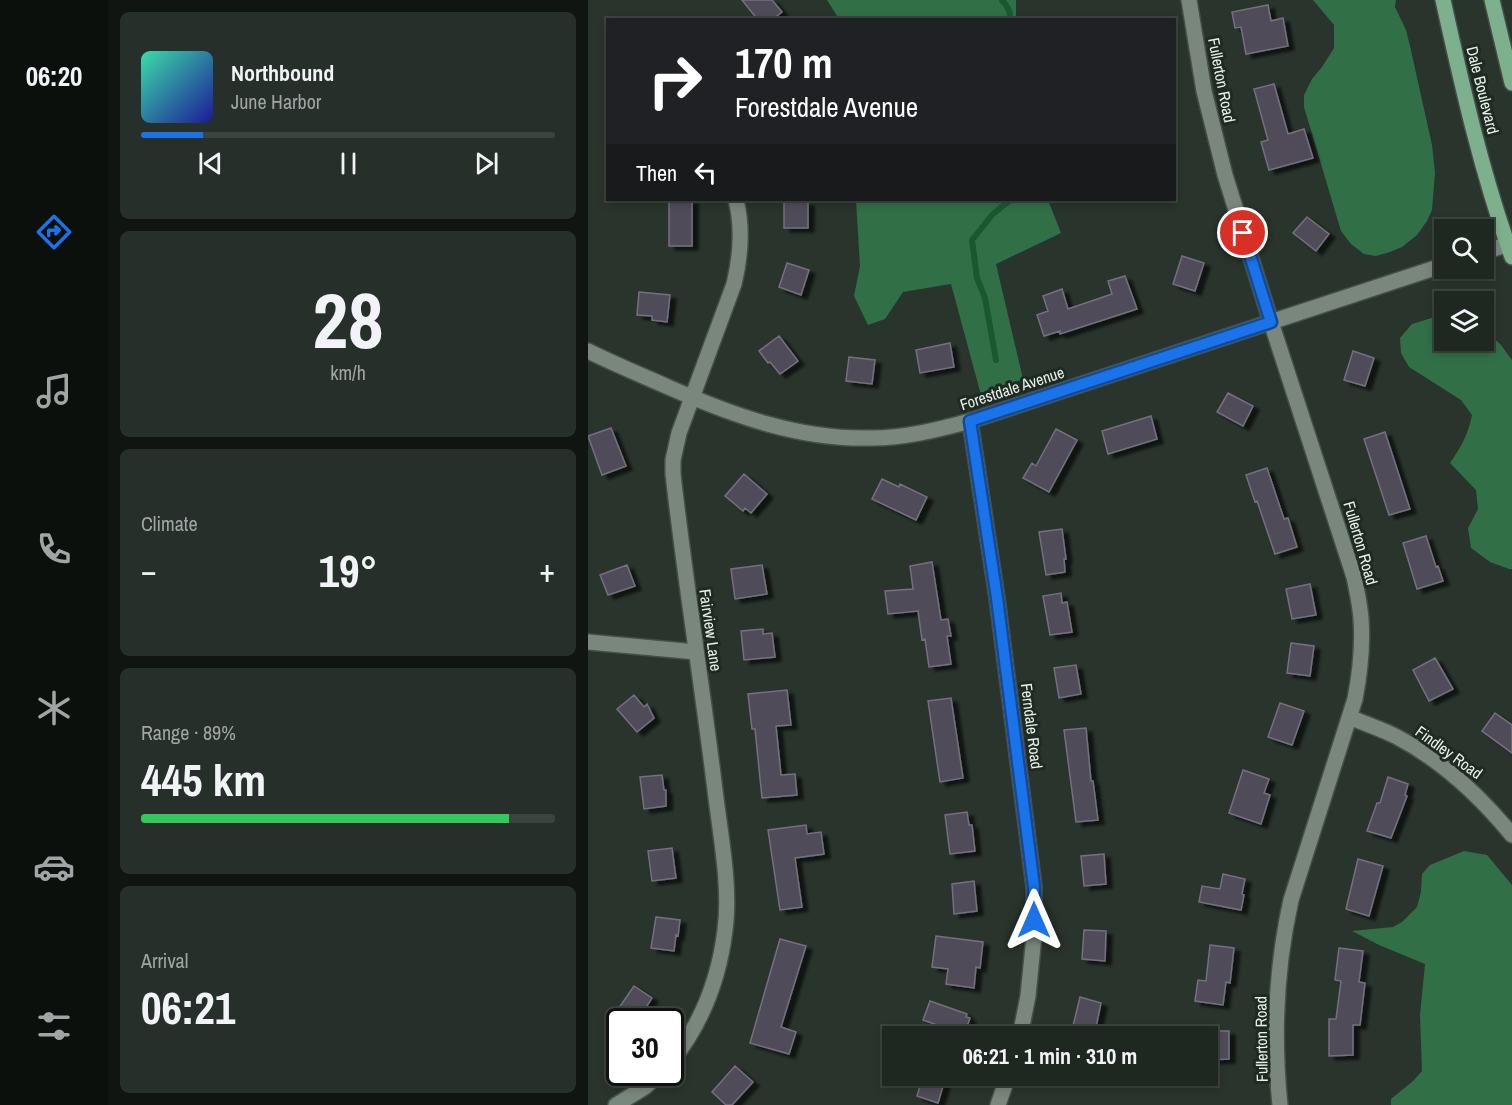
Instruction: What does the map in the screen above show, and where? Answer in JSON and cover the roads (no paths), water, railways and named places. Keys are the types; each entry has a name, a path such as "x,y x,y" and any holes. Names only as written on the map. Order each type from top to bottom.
{"main road":[{"name":"Dale Boulevard","path":"1443,0 1464,95 1510,248"},
{"name":"Dale Boulevard","path":"1492,0 1512,83"}],"street":[{"name":"Fullerton Road","path":"1189,0 1204,91 1225,175 1354,577 1361,618 1362,645 1359,680 1350,717 1291,900 1285,927 1276,1015 1280,1105"},
{"name":"Fairview Lane","path":"684,1044 709,997 720,963 726,928 727,892 673,460 677,440 734,284 739,263 741,237 736,201"},
{"path":"1494,250 1510,248"},
{"name":"Forestdale Avenue","path":"588,351 693,398 754,421 786,430 827,437 868,439 892,437 922,434 970,421 1434,268"},
{"name":"Ferndale Road","path":"970,421 997,598 1034,887 1034,936 1028,996 1022,1026"},
{"path":"588,642 696,652"},
{"name":"Findley Road","path":"1350,717 1421,750 1445,767 1478,796 1512,835"},
{"path":"616,1105 646,1086"},
{"path":"998,1105 1005,1086"}],"waterway":[{"path":"1002,0 1009,11 1010,18"},
{"path":"996,360 985,298 977,278 972,240 992,215 1009,201"}]}
